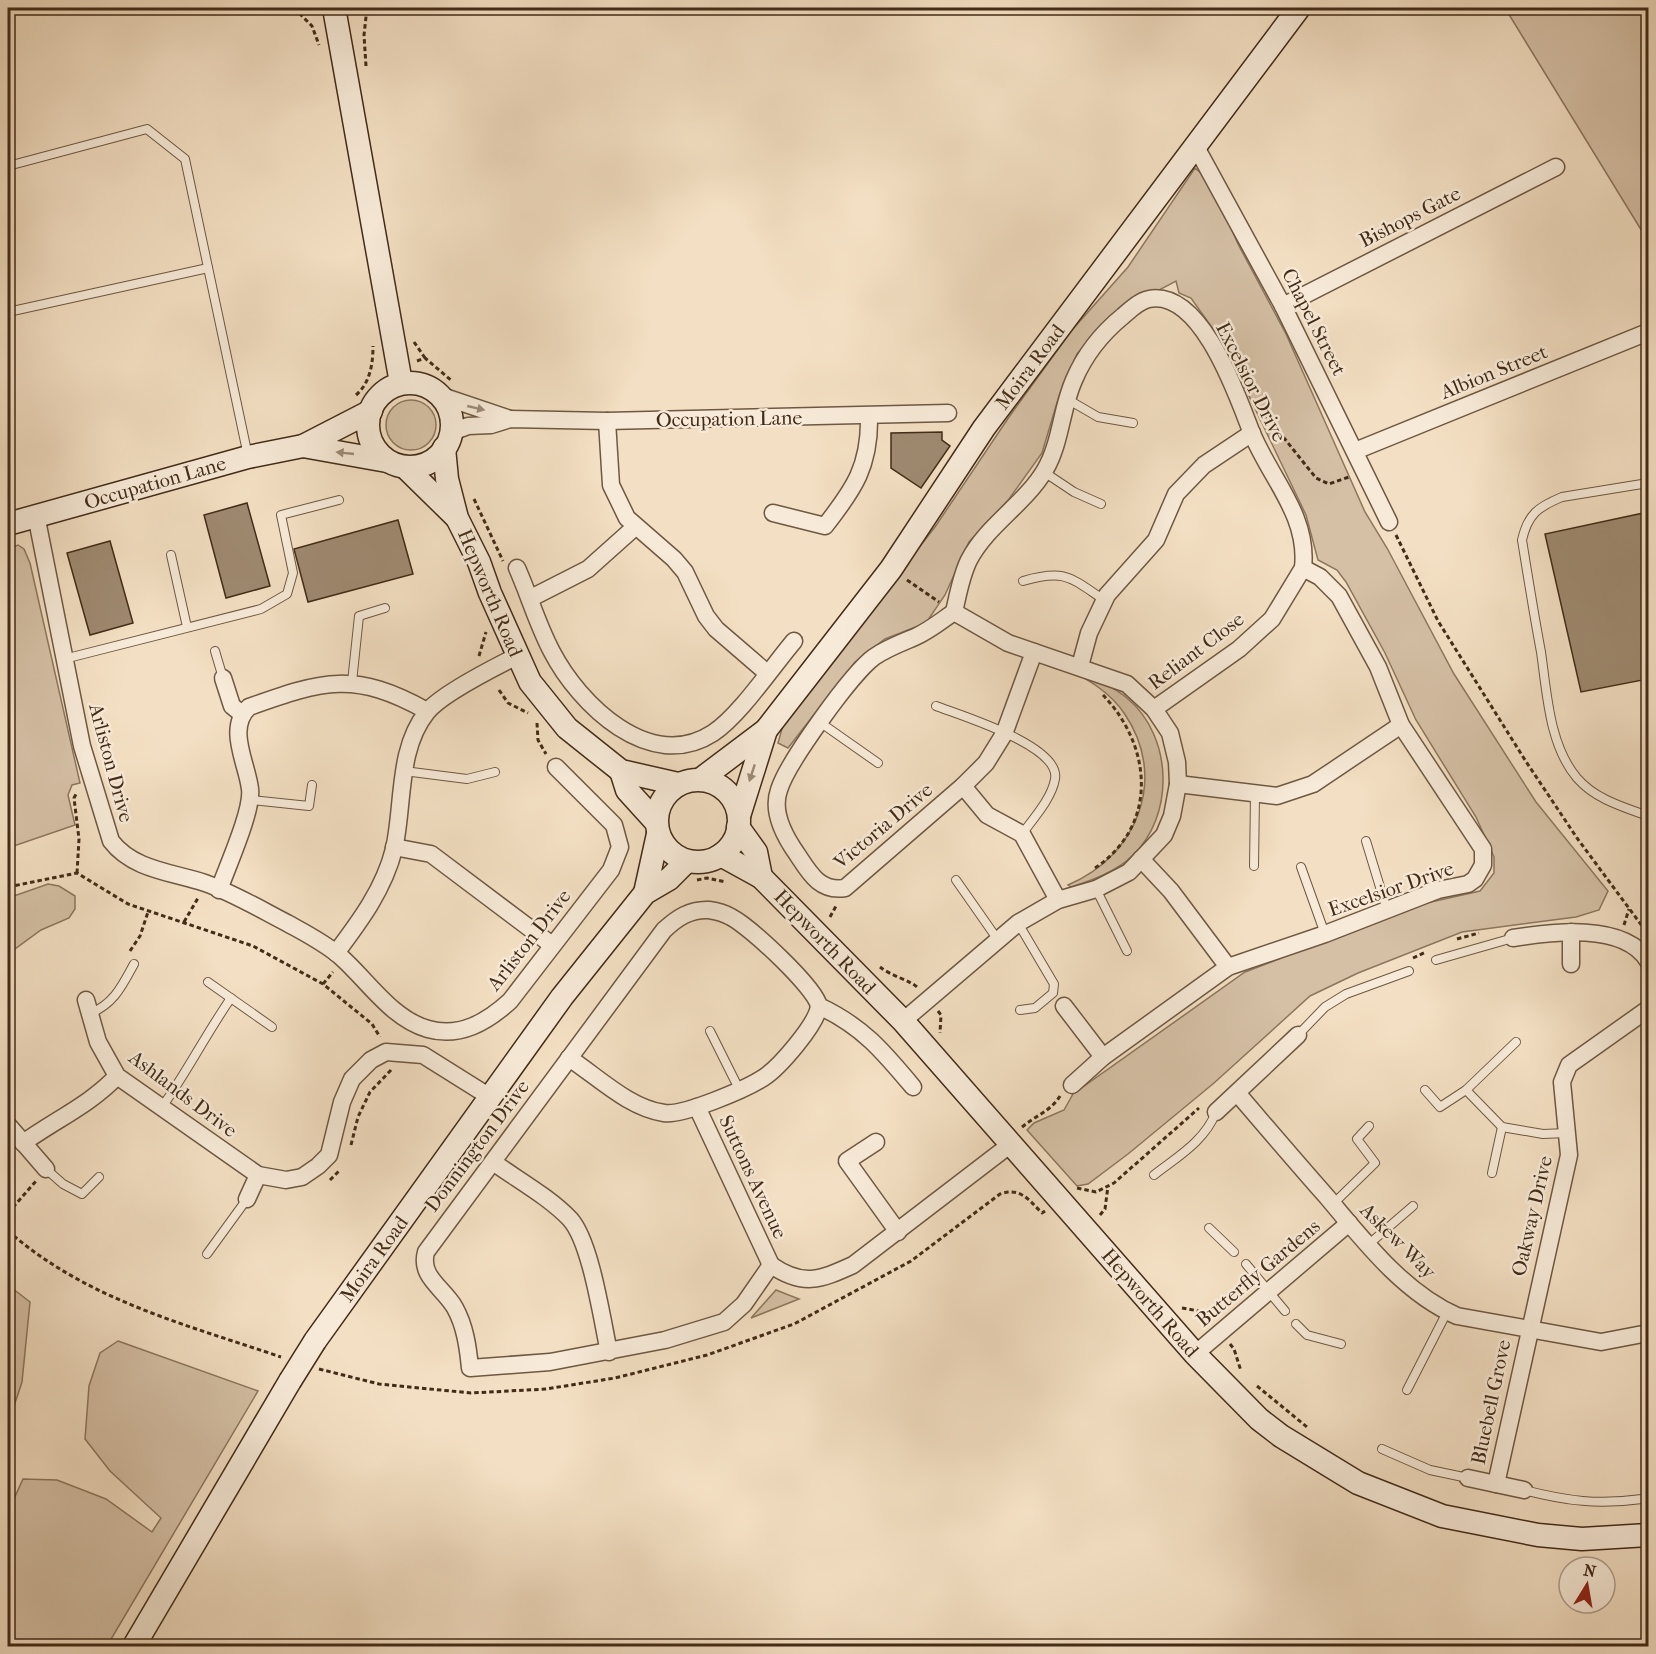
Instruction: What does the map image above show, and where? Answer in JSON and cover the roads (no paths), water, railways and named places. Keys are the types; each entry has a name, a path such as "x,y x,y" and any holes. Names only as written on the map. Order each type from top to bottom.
{"street":[{"path":"334,8 401,383"},
{"name":"Moira Road","path":"701,780 766,730 891,569 984,428 1299,8"},
{"name":"Chapel Street","path":"1195,145 1283,306 1389,521"},
{"name":"Bishops Gate","path":"1283,306 1556,167"},
{"name":"Excelsior Drive","path":"954,612 969,560 980,544 1044,472 1057,440 1067,398 1085,359 1107,329 1135,306 1149,299 1160,300 1185,310 1198,324 1220,357 1252,433 1299,524 1305,551 1303,568 1334,587 1368,646 1401,725 1483,849 1484,857 1479,874 1468,884 1438,890 1325,934 1228,967 1103,1057 1072,1085"},
{"name":"Albion Street","path":"1355,451 1648,332"},
{"path":"401,383 424,385 450,390 510,419 491,424 468,426 447,441 424,465 396,464 374,447 369,422 362,404 376,400 401,383"},
{"path":"447,441 450,390"},
{"name":"Occupation Lane","path":"303,446 362,404"},
{"name":"Occupation Lane","path":"510,419 607,421 869,417 948,413"},
{"path":"773,513 825,526 854,489 869,441 869,417"},
{"path":"607,421 611,485 622,511 634,527 658,544 685,572 706,616 716,629 767,672"},
{"path":"1080,666 1089,633 1104,600 1121,577 1156,540 1176,494 1204,465 1252,433"},
{"name":"Hepworth Road","path":"447,441 447,478 457,518 479,562 517,656 541,698 567,728 621,771 678,784"},
{"name":"Occupation Lane","path":"8,524 248,457 303,446 396,464"},
{"name":"Hepworth Road","path":"396,464 457,518"},
{"name":"Arliston Drive","path":"36,516 64,659 93,786 111,842 120,853 138,864 212,887 279,919 336,953 405,1020 426,1029 453,1031 476,1025 500,1011 611,870 620,847 614,825 556,767"},
{"path":"531,598 588,569 634,527"},
{"path":"512,568 531,598 551,651 578,690 615,723 650,743 679,744 696,741 713,733 734,713 794,641"},
{"name":"Reliant Close","path":"1154,709 1239,650 1272,620 1303,568"},
{"path":"903,1021 1018,923 1058,900 1096,889 1129,872 1164,835 1172,816 1178,784 1177,762 1170,733 1154,709 1126,684 1008,642 954,612"},
{"name":"Victoria Drive","path":"954,612 917,636 894,645 873,658 859,672 820,723 778,791 779,819 786,837 814,880 827,887 845,888 963,786 986,763 1004,734 1034,652"},
{"path":"336,953 375,898 394,847 404,771 416,731 427,711 484,673 517,656"},
{"path":"223,678 232,706 242,714"},
{"path":"212,887 251,801 237,728 242,714 249,707 333,683 352,682 390,693 427,711"},
{"path":"1178,784 1216,786 1255,795 1277,796 1313,784 1401,725"},
{"name":"Moira Road","path":"739,822 766,730"},
{"name":"Hepworth Road","path":"621,771 627,790 657,828"},
{"path":"701,780 722,788 730,795 739,822 735,838 721,855 690,871 664,846 657,828 661,802 678,784 701,780"},
{"path":"963,786 987,815 1022,834 1058,900"},
{"name":"Hepworth Road","path":"739,822 756,852 761,877"},
{"name":"Moira Road","path":"645,893 657,828"},
{"path":"394,847 431,854 552,945"},
{"name":"Hepworth Road","path":"721,855 761,877 903,1021 1195,1354 1258,1419 1281,1436 1358,1483 1393,1499 1442,1516 1514,1533 1582,1539 1648,1535"},
{"path":"1140,859 1171,891 1228,967"},
{"name":"Moira Road","path":"134,1647 289,1370 315,1341 562,997 645,893 669,879 690,871"},
{"name":"Donnington Drive","path":"771,1265 744,1304 724,1322 664,1340 609,1352 550,1362 470,1368 463,1326 456,1309 429,1277 424,1259 430,1244 664,930 679,916 696,911 720,912 732,917 800,977 817,998 819,1006 858,1027 877,1044 913,1087"},
{"path":"1571,932 1571,964"},
{"path":"1513,938 1571,932 1604,935 1626,942 1643,952 1648,961"},
{"path":"569,1058 637,1104 675,1115 764,1078 777,1066 815,1019 819,1006"},
{"path":"1064,1006 1103,1057"},
{"name":"Ashlands Drive","path":"87,1007 98,1042 117,1076 258,1175 286,1180 302,1177 318,1166 329,1155 342,1102 352,1079 371,1060 386,1052 423,1055 490,1097"},
{"name":"Oakway Drive","path":"1528,1329 1569,1155 1562,1082 1569,1065 1648,1009"},
{"path":"1210,1108 1238,1094 1298,1035"},
{"path":"23,1143 53,1121 100,1094 117,1076"},
{"name":"Askew Way","path":"1238,1094 1348,1223 1414,1291 1447,1312 1457,1316 1601,1342 1648,1333"},
{"name":"Suttons Avenue","path":"697,1107 771,1265"},
{"path":"8,1125 46,1168"},
{"path":"876,1142 847,1161 898,1232"},
{"path":"771,1265 796,1278 824,1278 853,1265 898,1232 1009,1142"},
{"path":"493,1162 564,1213 578,1230 587,1254 609,1352"},
{"path":"246,1199 258,1175"},
{"name":"Butterfly Gardens","path":"1195,1354 1348,1223"},
{"name":"Bluebell Grove","path":"1496,1484 1528,1329"},
{"name":"Bluebell Grove","path":"1468,1478 1524,1490"}],"lane":[{"path":"8,165 147,129 184,159 248,457"},
{"path":"8,312 208,268"},
{"path":"1067,398 1098,417 1133,423"},
{"path":"1044,472 1074,492 1101,504"},
{"path":"1648,483 1562,497 1529,516 1522,540 1552,723 1562,752 1576,777 1586,787 1618,805 1648,816"},
{"path":"64,659 261,609 287,594 293,573 281,515 339,500"},
{"path":"171,555 187,627"},
{"path":"1023,581 1050,573 1069,577 1104,600"},
{"path":"352,682 359,616 384,608"},
{"path":"215,651 223,678"},
{"path":"936,706 1004,734 1042,753 1050,760 1056,778 1052,790 1022,834"},
{"path":"820,723 878,763"},
{"path":"404,771 467,779 495,772"},
{"path":"251,801 309,806 312,785"},
{"path":"1254,866 1255,795"},
{"path":"1366,841 1388,910"},
{"path":"1301,867 1325,934"},
{"path":"956,880 998,940"},
{"path":"1096,889 1127,951"},
{"path":"1018,923 1054,984 1053,993 1035,1008 1020,1010"},
{"path":"1436,960 1513,938"},
{"path":"87,1007 104,1008 116,997 134,964"},
{"path":"1298,1035 1325,1007 1346,994 1409,971"},
{"path":"208,982 272,1027"},
{"path":"162,1107 190,1067 210,1028 231,998"},
{"path":"710,1031 739,1089"},
{"path":"1425,1090 1440,1107 1466,1090 1516,1042"},
{"path":"1466,1090 1502,1127 1543,1134 1567,1133"},
{"path":"1154,1175 1200,1138 1211,1124 1210,1108"},
{"path":"1333,1204 1375,1163 1357,1139 1369,1126"},
{"path":"1492,1173 1502,1127"},
{"path":"46,1168 63,1184 82,1194 99,1177"},
{"path":"207,1254 246,1199"},
{"path":"1369,1244 1413,1206"},
{"path":"1209,1228 1234,1252"},
{"path":"1246,1264 1285,1311"},
{"path":"1407,1390 1447,1312"},
{"path":"1296,1324 1308,1335 1341,1344"},
{"path":"1382,1449 1430,1470 1468,1478"},
{"path":"1524,1490 1568,1502 1608,1504 1642,1499"}]}
